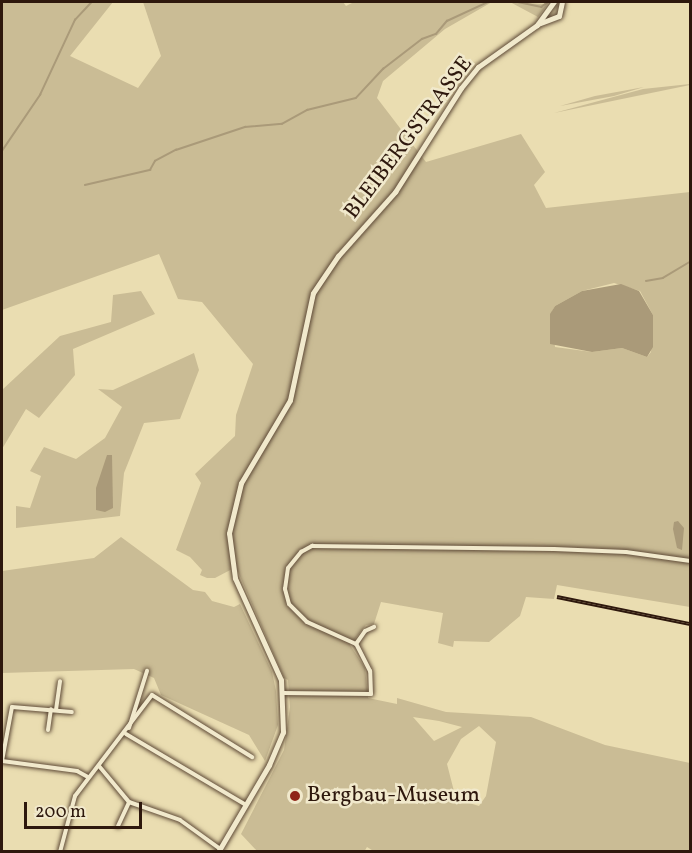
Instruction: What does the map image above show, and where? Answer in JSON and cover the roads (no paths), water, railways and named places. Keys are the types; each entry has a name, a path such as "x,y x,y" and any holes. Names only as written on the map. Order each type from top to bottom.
{"street":[{"name":"BLEIBERGSTRASSE","path":"220,851 247,805 283,732 283,693 275,662 235,578 229,533 234,501 290,400 307,315 324,274 395,192 461,88 478,67 537,25 554,2"},
{"path":"546,14 547,22 559,16 561,2"},
{"name":"BLEIBERGSTRASSE","path":"537,25 547,22"},
{"path":"283,693 371,694 370,670 356,644 307,622 289,604 285,589 288,568 301,552 312,546 566,550 690,561"},
{"path":"356,644 365,631 374,627"},
{"path":"127,732 147,671"},
{"path":"48,730 60,681"},
{"path":"60,852 67,814 88,777 127,732 152,695 252,757"},
{"path":"72,712 12,707 2,761 77,771 88,777"},
{"path":"127,732 247,805"},
{"path":"99,766 129,802 180,820 220,851"},
{"path":"118,825 129,802"}],"waterway":[{"path":"2,151 40,95 75,20 92,2"},
{"path":"85,185 150,170 155,161 176,150 245,127 282,124 307,110 356,98 383,69 422,39 436,34 447,21 488,2"},
{"path":"518,2 541,7 548,2"},
{"path":"646,281 663,278 690,262"}],"railway":[{"path":"557,597 690,624"}],"place":[{"name":"Bergbau-Museum","path":"295,796"}]}
